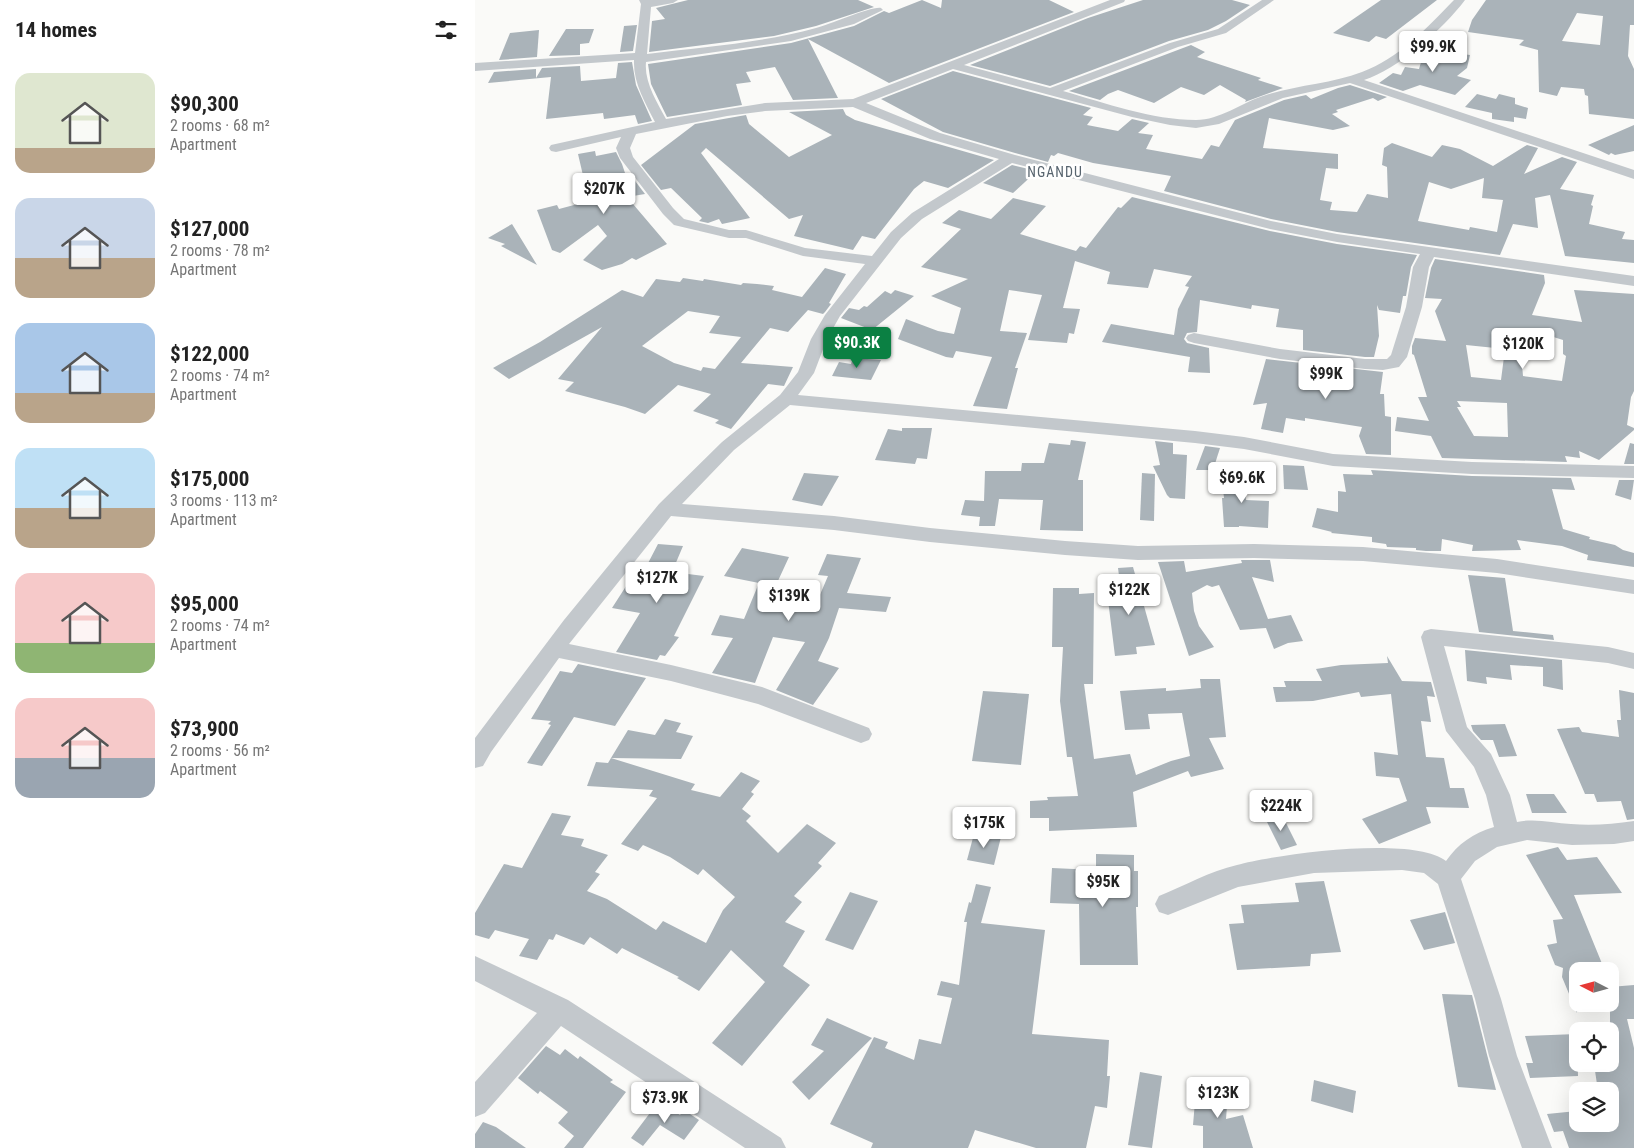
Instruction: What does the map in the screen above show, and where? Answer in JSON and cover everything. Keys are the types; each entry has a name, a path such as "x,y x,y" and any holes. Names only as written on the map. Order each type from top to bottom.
{"street":[{"path":"662,124 645,90 639,70 639,57 645,2 673,0"},
{"path":"556,148 662,124 756,108 855,103 1120,0"},
{"path":"1050,92 1173,46 1222,31 1269,0"},
{"path":"952,65 1127,112 1169,121 1211,123 1227,118 1251,104 1276,95 1350,79 1371,72 1388,63 1428,30 1460,0"},
{"path":"475,67 639,57 792,37 841,24 877,10"},
{"path":"1350,79 1634,175"},
{"path":"855,103 935,136 1010,158 1278,226 1337,238 1634,280"},
{"path":"630,132 623,148 627,158 668,211 679,222 729,234 746,234 765,238 803,252 875,261"},
{"path":"475,758 554,648 666,509 728,446 787,399 806,373 819,339 833,315 896,235 917,216 1010,158"},
{"path":"1195,338 1280,354 1365,364 1383,365 1393,363 1399,358 1414,307 1421,267 1430,250"},
{"path":"787,399 1195,437 1244,443 1333,460 1472,468 1634,472"},
{"path":"666,509 834,523 1046,546 1138,553 1254,552 1363,554 1497,566 1634,587"},
{"path":"1508,834 1498,795 1483,761 1457,731 1431,636 1535,649 1608,655 1634,661"},
{"path":"554,648 671,673 762,696 861,734"},
{"path":"1448,877 1466,853 1492,838 1508,834 1527,830 1572,834 1613,834 1634,831"},
{"path":"1168,904 1236,876 1315,862 1401,859 1430,863 1448,877 1488,999 1503,1056 1537,1148"},
{"path":"475,968 558,1009 771,1148"},
{"path":"475,1103 558,1009"}],"building":[{"path":"688,0 858,0 874,7 816,26 774,36 649,52 652,21 665,19 656,8"},
{"path":"922,0 941,8 942,0 1049,0 1074,12 889,83 808,39 838,98 793,100 775,67 746,72 751,82 736,84 742,105 667,117 651,84 648,64 791,43 854,26 884,11 889,13"},
{"path":"1143,0 1232,0 1250,5 1208,30 1169,41 1050,86 970,65 1088,18"},
{"path":"1381,0 1437,0 1386,39 1376,36 1369,42 1333,33"},
{"path":"1486,0 1634,0 1634,25 1630,25 1628,56 1634,69 1634,119 1589,114 1588,96 1585,95 1584,89 1561,87 1557,96 1539,92 1538,50 1519,45 1524,40 1468,32 1472,20","holes":["1577,13 1603,16 1600,45 1562,41"]},
{"path":"637,25 633,51 620,52 624,26"},
{"path":"566,29 594,29 589,43 580,44 580,55 549,56"},
{"path":"539,30 537,57 499,60 510,33"},
{"path":"1191,45 1205,52 1197,57 1261,78 1258,80 1283,88 1245,102 1246,100 1220,85 1204,95 1181,87 1154,103 1118,90 1100,100 1069,91"},
{"path":"1425,49 1470,55 1467,68 1457,76 1471,80 1455,95 1420,85 1403,91 1379,83 1393,73 1401,75 1405,67 1419,69"},
{"path":"632,62 636,85 652,121 638,124 635,115 604,119 603,113 546,119 551,77 488,83 494,72 536,69 536,78 542,68 580,66 581,81 616,78 618,63"},
{"path":"953,71 1091,108 1083,115 1093,117 1087,125 1118,131 1132,119 1149,123 1138,133 1153,135 1146,149 1202,159 1211,145 1219,147 1235,120 1284,100 1306,95 1311,99 1350,85 1387,97 1378,101 1373,98 1336,110 1338,112 1332,114 1350,126 1333,130 1269,118 1263,148 1338,154 1338,169 1326,168 1320,200 1332,202 1330,210 1357,212 1367,194 1388,198 1387,167 1382,165 1384,148 1392,143 1432,157 1442,145 1460,149 1493,166 1527,145 1538,148 1524,174 1562,157 1577,162 1560,189 1594,195 1589,224 1625,232 1622,239 1634,240 1634,263 1565,256 1550,195 1535,198 1538,228 1513,224 1500,255 1337,232 1271,219 1164,191 1171,176 1093,163 1058,153 1054,156 1051,155 1048,162 943,132 881,99","holes":["1484,178 1482,198 1503,200 1497,232 1470,227 1469,230 1418,221 1429,182 1451,189"]},
{"path":"1477,94 1496,99 1499,94 1515,98 1515,104 1528,108 1526,119 1514,117 1514,122 1492,119 1492,113 1465,107"},
{"path":"843,109 846,115 855,120 994,160 948,188 924,181 914,189 875,239 862,236 853,250 794,236 803,215 789,219 706,148 701,153 750,218 722,224 719,219 708,223 699,221 702,218 671,188 661,190 641,165 695,124 746,115 749,124 789,157 832,135 789,112"},
{"path":"1634,125 1634,151 1615,155 1611,153 1609,155 1588,145"},
{"path":"595,151 596,156 616,152 626,176 629,173 645,194 627,197 667,244 636,260 632,258 622,264 602,270 583,260 607,236 598,225 560,253 552,250 537,210 557,205 559,209 589,201 578,154"},
{"path":"1012,165 1037,171 1013,193 983,183"},
{"path":"1132,197 1270,231 1337,244 1417,255 1411,267 1406,296 1403,296 1400,313 1379,310 1377,305 1379,336 1374,357 1365,357 1303,350 1303,330 1276,327 1279,309 1252,305 1251,309 1200,300 1197,332 1187,333 1184,339 1187,343 1209,348 1210,373 1188,372 1190,357 1102,342 1111,324 1174,335 1178,309 1189,287 1185,286 1192,276 1154,269 1148,288 1107,284 1110,272 1075,261 1063,308 1080,309 1074,334 1069,333 1067,343 1028,340 1042,295 1009,290 1000,331 1027,333 1015,368 1018,368 1007,409 973,406 992,357 956,351 953,358 946,357 898,339 906,319 938,331 954,334 961,308 931,296 968,279 921,267 961,229 942,223 959,210 991,219 1013,198 1046,206 1020,234 1076,251 1080,246 1086,248 1118,207 1121,208"},
{"path":"512,224 537,265 501,246 505,244 488,238"},
{"path":"1435,259 1544,275 1545,283 1532,315 1582,322 1574,290 1634,294 1634,391 1631,397 1627,425 1634,428 1634,430 1599,460 1579,451 1580,458 1565,456 1567,462 1442,458 1431,436 1395,431 1397,417 1429,421 1418,397 1427,397 1414,355 1412,354 1412,346 1415,338 1446,341 1435,311 1442,299 1425,298 1431,268","holes":["1528,329 1563,340 1563,354 1566,356 1562,381 1523,376 1519,331 1528,332","1466,345 1505,349 1501,380 1471,377","1457,401 1507,403 1508,437 1474,436 1457,407 1461,407"]},
{"path":"825,268 846,274 829,303 831,304 823,314 808,310 788,332 770,328 741,363 793,367 784,386 768,384 731,429 715,423 719,420 693,411 711,394 678,385 645,414 565,391 574,382 558,379 602,327 509,379 493,368 540,342 622,290 643,297 656,279 680,282 683,278 703,281 704,279 741,285 743,283 774,286 772,290 802,297","holes":["688,311 720,316 709,333 741,337 715,369 703,367 701,371 674,363 642,346"]},
{"path":"895,290 914,296 872,330 841,318 849,308 859,310 864,306 867,307 885,291 891,294"},
{"path":"853,358 881,360 871,380 832,376 839,362 851,364"},
{"path":"1266,359 1383,372 1380,394 1384,394 1385,416 1391,417 1391,455 1366,454 1359,436 1362,427 1305,418 1305,421 1286,418 1283,433 1261,429 1267,403 1253,405"},
{"path":"902,428 932,428 927,459 917,458 915,464 875,460 888,429 902,431"},
{"path":"1071,440 1086,442 1078,480 1083,480 1083,531 1040,530 1043,500 999,499 995,526 979,526 980,517 961,515 965,500 984,501 985,471 1021,471 1022,463 1044,463 1049,443 1070,445"},
{"path":"1155,441 1173,443 1173,454 1187,455 1185,499 1170,498 1167,495 1153,466 1160,465"},
{"path":"1630,443 1634,444 1634,464 1624,464"},
{"path":"1205,446 1220,448 1213,470 1196,470"},
{"path":"1283,465 1304,466 1308,490 1284,489"},
{"path":"1371,470 1472,476 1571,478 1575,490 1552,489 1563,529 1634,553 1634,567 1587,560 1588,555 1562,546 1517,540 1521,550 1472,551 1473,545 1442,539 1441,551 1426,551 1416,550 1416,548 1387,547 1386,544 1372,542 1372,537 1331,533 1312,527 1317,508 1338,512 1338,491 1346,492 1343,474 1373,475"},
{"path":"1221,472 1242,472 1246,500 1269,501 1268,528 1224,527 1222,498 1224,498"},
{"path":"804,473 839,476 822,506 792,500"},
{"path":"1142,473 1155,474 1154,521 1140,520"},
{"path":"1619,480 1634,480 1631,500 1615,495"},
{"path":"658,544 683,546 672,572 704,576 674,636 679,637 665,656 660,655 657,660 616,652 640,613 612,608 630,580 635,581 643,567 646,567"},
{"path":"742,548 789,557 771,596 773,596 771,601 816,604 828,576 818,575 827,554 861,558 847,593 891,597 886,612 839,608 829,638 818,661 839,668 813,705 776,690 805,642 773,637 755,683 712,673 733,638 711,635 720,615 744,619 759,583 724,576"},
{"path":"1241,560 1270,560 1274,582 1252,577 1268,619 1291,615 1303,641 1288,643 1274,649 1266,628 1240,630 1219,585 1212,587 1207,585 1192,593 1194,611 1199,626 1214,647 1189,656 1158,562 1184,561 1186,572 1242,563"},
{"path":"1133,567 1155,645 1136,647 1137,654 1115,656 1107,592 1121,591 1118,568"},
{"path":"1468,575 1505,578 1513,631 1553,635 1554,640 1479,632"},
{"path":"1053,588 1079,588 1079,594 1094,593 1093,684 1084,684 1094,759 1130,754 1136,775 1171,761 1190,756 1182,713 1148,714 1150,729 1125,730 1120,691 1166,688 1166,691 1201,688 1200,679 1220,679 1226,737 1209,738 1224,769 1191,777 1188,771 1133,792 1137,827 1049,831 1049,818 1030,818 1030,801 1048,800 1047,797 1078,796 1072,757 1067,757 1060,701 1063,647 1052,647"},
{"path":"1465,650 1562,660 1563,690 1543,686 1543,667 1510,665 1512,680 1486,677 1487,684 1467,681"},
{"path":"1387,656 1402,681 1431,682 1435,697 1427,696 1431,722 1421,721 1426,757 1444,758 1450,788 1464,788 1469,808 1426,807 1431,823 1379,844 1362,819 1407,801 1399,778 1376,776 1374,752 1398,755 1391,694 1361,697 1359,692 1313,701 1276,702 1273,687 1286,687 1284,681 1322,681 1316,669 1341,665 1388,663"},
{"path":"578,664 646,678 615,726 574,717 542,766 527,763 551,725 548,724 551,721 531,719 560,671 572,673"},
{"path":"1619,690 1634,693 1634,819 1627,820 1621,801 1597,802 1594,794 1585,794 1557,729 1579,727 1582,732 1619,737 1617,720 1621,720"},
{"path":"983,691 1029,694 1021,765 972,761"},
{"path":"665,719 681,723 676,732 693,736 681,759 611,758 628,730 655,735"},
{"path":"1505,724 1517,756 1499,757 1493,740 1481,740 1473,731 1471,725"},
{"path":"611,758 695,784 691,790 720,797 741,772 760,781 751,792 754,794 742,809 751,816 746,821 778,853 807,824 836,843 818,863 822,866 794,896 802,902 785,922 805,931 783,966 810,985 742,1066 712,1043 765,982 731,950 699,991 677,978 679,977 622,948 617,954 590,937 584,945 556,934 553,940 549,939 537,960 519,956 529,939 495,930 489,939 475,935 475,913 504,864 522,868 552,813 571,816 561,835 584,839 581,846 608,855 595,872 600,874 587,891 607,899 656,930 663,921 706,943 723,910 735,897 703,869 698,875 670,857 643,845 638,851 621,844 657,798 649,796 653,790 587,786 596,762 608,763"},
{"path":"1526,794 1554,794 1567,813 1532,813"},
{"path":"1281,813 1297,845 1281,850 1265,818"},
{"path":"974,834 1001,837 994,865 967,860"},
{"path":"1558,847 1567,860 1597,857 1622,893 1574,895 1601,962 1569,962 1569,994 1562,977 1563,968 1555,965 1547,945 1557,943 1553,920 1563,919 1526,855"},
{"path":"1096,854 1134,855 1134,871 1138,871 1138,907 1136,907 1138,965 1080,965 1079,904 1050,903 1052,868 1096,870"},
{"path":"1324,881 1341,952 1311,954 1310,966 1237,970 1229,924 1244,923 1241,905 1299,902 1295,883"},
{"path":"976,884 991,887 981,923 1045,930 1032,1034 1109,1040 1107,1076 1110,1076 1107,1108 1095,1106 1086,1148 1036,1148 975,1130 968,1148 871,1148 873,1143 830,1124 874,1037 888,1042 885,1048 914,1060 919,1039 941,1044 952,998 937,995 941,981 959,985 967,922 964,922"},
{"path":"850,892 878,901 853,950 825,940"},
{"path":"1445,912 1455,943 1424,950 1410,920"},
{"path":"1634,985 1634,1019 1627,1019 1634,1048 1634,1148 1569,1148 1563,1131 1554,1132 1547,1114 1569,1112 1569,1132 1619,1132 1619,1082 1597,1082 1595,1072 1619,1072 1619,1022 1610,1022 1610,1012 1619,1012 1619,986"},
{"path":"1442,994 1472,995 1496,1090 1458,1087"},
{"path":"827,1018 872,1038 809,1100 792,1082 824,1051 811,1045"},
{"path":"1569,1034 1569,1072 1578,1072 1578,1076 1530,1078 1526,1063 1533,1063 1525,1036"},
{"path":"546,1046 560,1055 565,1049 578,1059 580,1056 613,1080 610,1082 626,1092 583,1148 564,1148 574,1136 558,1123 568,1112 540,1091 538,1094 518,1078"},
{"path":"1140,1072 1162,1076 1152,1148 1128,1145"},
{"path":"1197,1078 1222,1083 1221,1105 1227,1106 1226,1119 1243,1115 1253,1148 1203,1148 1203,1126 1193,1125"},
{"path":"1314,1080 1356,1091 1353,1113 1311,1101"},
{"path":"659,1101 680,1115 684,1110 699,1120 684,1140 660,1125 643,1146 631,1138"},
{"path":"483,1122 496,1127 526,1148 475,1148 475,1134"}],"district":[{"name":"NGANDU","path":"1055,172"}]}
